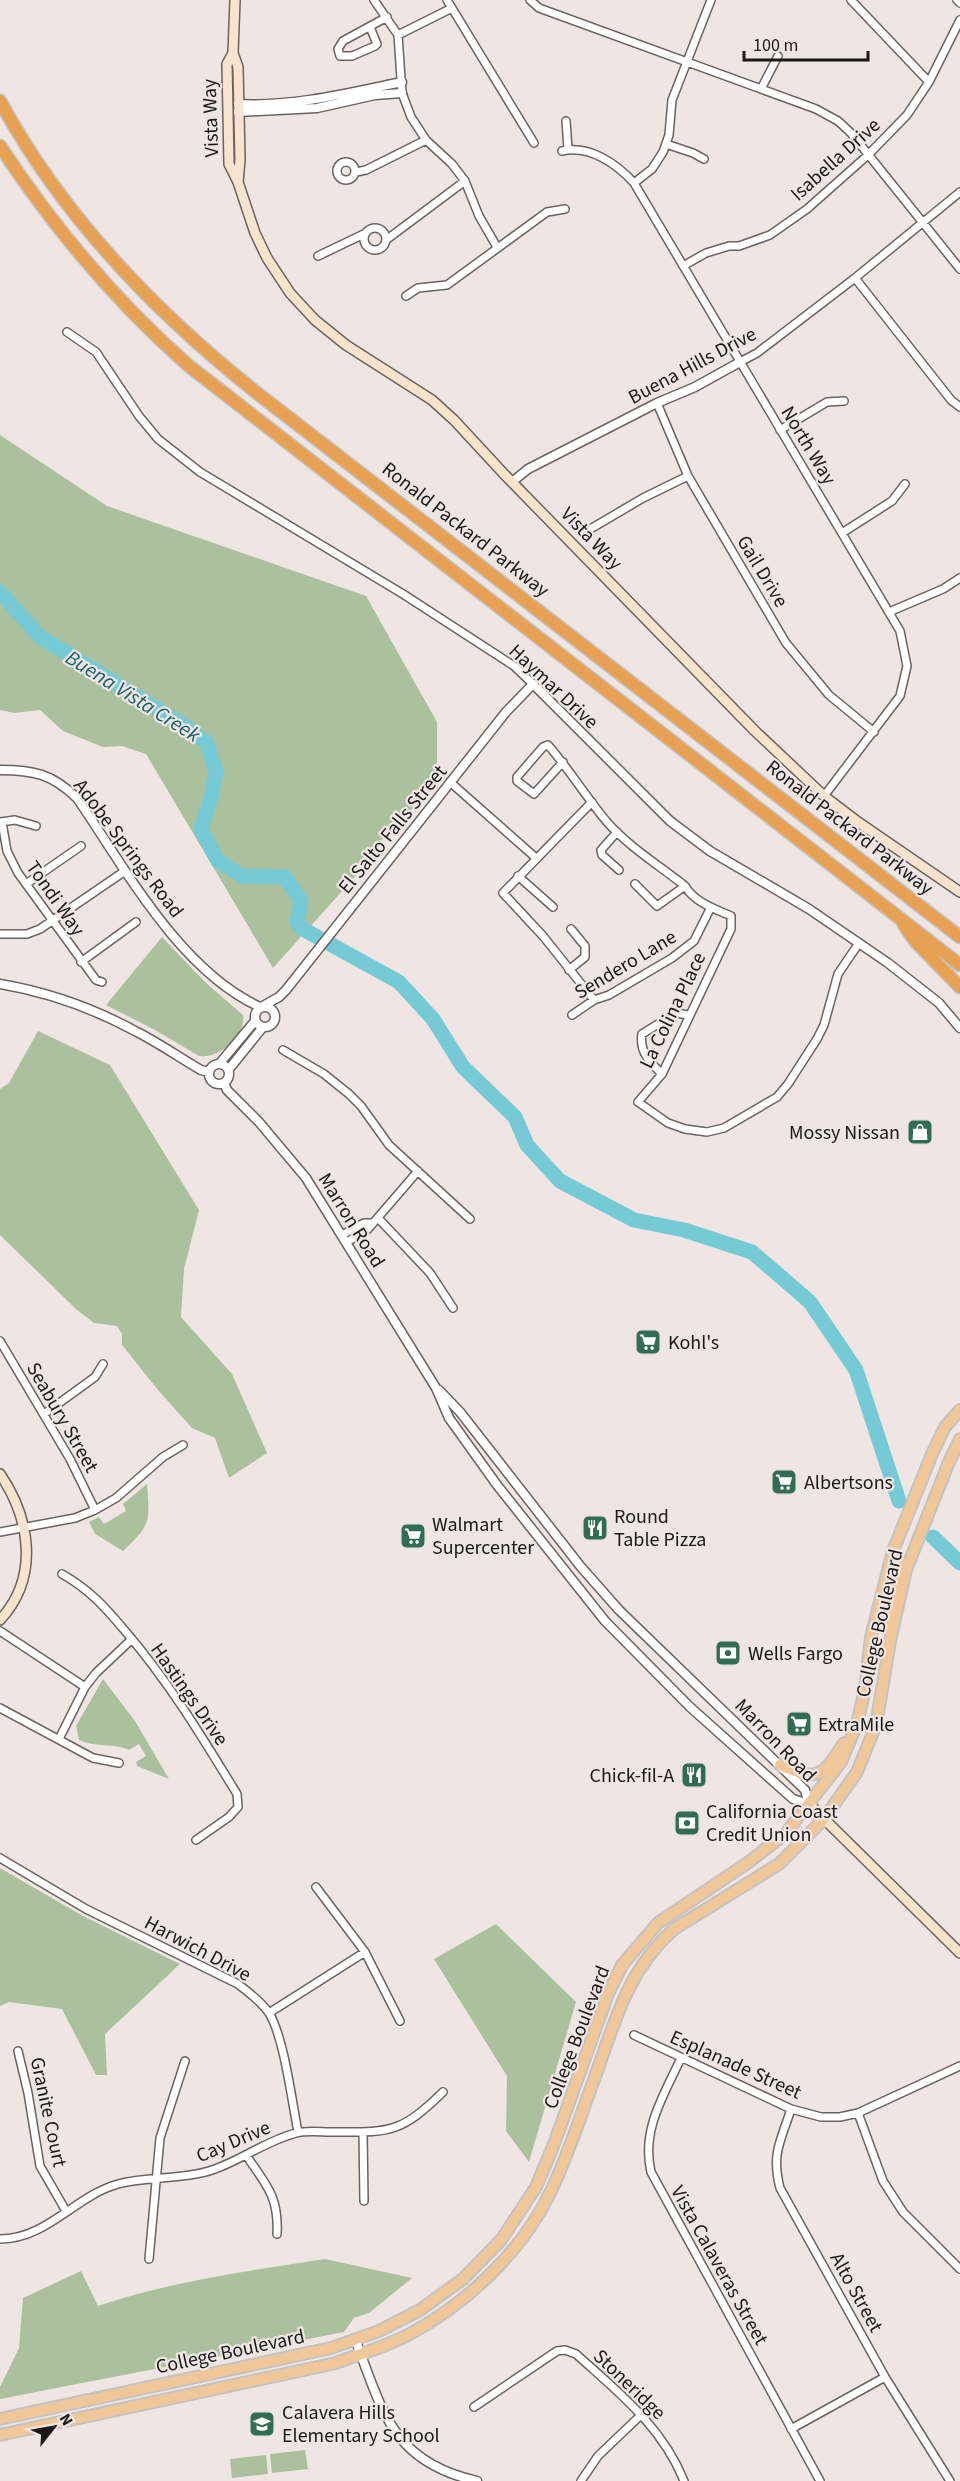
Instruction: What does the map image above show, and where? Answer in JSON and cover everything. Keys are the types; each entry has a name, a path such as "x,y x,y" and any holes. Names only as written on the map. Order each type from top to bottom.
{"highway":[{"name":"Ronald Packard Parkway","path":"0,100 29,148 74,212 123,271 184,333 266,400 960,937"},
{"name":"Ronald Packard Parkway","path":"0,146 39,204 88,264 135,316 189,366 960,964"},
{"path":"877,872 960,925"},
{"path":"894,912 916,942 960,987"}],"main road":[{"name":"Vista Way","path":"235,0 233,53 238,67 240,160 238,182"},
{"name":"Vista Way","path":"233,53 227,64 229,164 238,182 255,234 267,258 290,293 315,320 346,345 432,400 755,730 824,796 960,892"},
{"name":"College Boulevard","path":"0,2419 331,2348 399,2321 435,2300 463,2279 508,2230 536,2187 554,2144 608,1994 622,1965 658,1923 765,1851 786,1833 841,1762 858,1716 871,1637 893,1551 932,1454 945,1427 960,1410"},
{"name":"College Boulevard","path":"0,2435 336,2363 361,2354 406,2336 444,2313 473,2291 513,2250 550,2194 569,2150 622,2000 636,1972 665,1937 692,1917 723,1901 779,1864 824,1819 857,1772 876,1725 893,1627 910,1559 960,1440"},
{"path":"0,1474 14,1493 25,1527 26,1556 21,1582 0,1620"},
{"path":"893,1551 899,1562 886,1619 893,1627"},
{"path":"780,1765 809,1776 818,1774 826,1768 842,1745 858,1716"},
{"path":"809,1804 960,1953"},
{"path":"665,1937 664,1930 682,1914 680,1907"}],"street":[{"path":"374,0 398,35 402,93 411,117 426,140 452,164 465,181 479,216 497,247"},
{"path":"447,0 534,143"},
{"path":"530,0 539,8 816,109 838,121 851,133 960,269"},
{"path":"634,183 652,169 666,144 672,100 711,0"},
{"path":"851,0 929,82"},
{"path":"398,35 452,8"},
{"path":"370,27 377,44 375,46 352,56 340,56 338,49 343,41 387,17"},
{"name":"Isabella Drive","path":"683,266 706,253 729,246 739,246 770,235 807,209 868,155 907,115 929,82 960,20"},
{"path":"761,89 778,56"},
{"path":"238,108 328,97 402,82"},
{"path":"238,108 317,108 375,95 402,93"},
{"name":"North Way","path":"566,121 565,150 607,159 621,169 634,183 889,612 904,643 907,666 900,696 824,796"},
{"path":"356,172 366,170 426,140"},
{"path":"666,144 704,159"},
{"path":"366,233 365,243 373,249 383,246 386,240 465,181"},
{"name":"Buena Hills Drive","path":"512,482 528,469 657,403 695,387 758,353 855,278 960,192"},
{"path":"406,296 418,288 447,285 546,212 565,209"},
{"path":"318,256 371,229 378,228 384,233 386,240"},
{"path":"855,278 951,400 960,408"},
{"name":"Haymar Drive","path":"67,332 96,352 139,416 158,439 200,472 423,606 514,666 670,821 710,851 809,909 888,963 939,1003 960,1028"},
{"path":"780,430 826,402 844,401"},
{"name":"Gail Drive","path":"657,403 688,476 786,643 829,695 874,732"},
{"path":"592,528 643,498 688,476"},
{"path":"842,533 892,501 904,484"},
{"path":"889,612 943,589 960,578"},
{"name":"El Salto Falls Street","path":"262,1007 286,990 506,712 533,684"},
{"path":"564,762 534,794 518,781 517,777 543,747 548,745 564,762 591,802 617,832 686,886 689,893 711,907"},
{"name":"Adobe Springs Road","path":"0,770 36,772 62,783 77,798 149,908 208,971 243,999 262,1007 269,1007 274,1013"},
{"path":"450,782 536,858"},
{"path":"591,802 503,893 543,936 594,1000"},
{"path":"1,822 15,820 36,826"},
{"name":"Tondi Way","path":"1,822 7,851 26,884 81,962 96,980 102,982"},
{"path":"617,832 601,850 602,855 619,870"},
{"path":"26,884 81,846"},
{"path":"0,934 27,934 52,922 125,872"},
{"path":"518,876 553,907"},
{"path":"634,885 657,906 686,886"},
{"name":"La Colina Place","path":"711,907 731,916 731,929 688,1015 662,1074 638,1102 668,1123 686,1129 707,1132 724,1128 777,1097 788,1084 824,1026 838,974 859,943"},
{"name":"Sendero Lane","path":"572,1015 594,1000 609,995 672,958 694,941 711,907"},
{"path":"81,962 136,922"},
{"path":"569,970 585,957 585,946 571,929"},
{"path":"0,984 69,1002 106,1017 136,1031 201,1070 209,1072"},
{"name":"El Salto Falls Street","path":"274,1013 279,997"},
{"name":"Adobe Springs Road","path":"243,999 257,1021"},
{"path":"209,1072 212,1080 217,1084 224,1083 228,1079 229,1069 257,1021 262,1007"},
{"path":"257,1021 273,1023 274,1013"},
{"path":"662,1074 646,1057 640,1043 642,1034 676,1013 688,1015"},
{"path":"209,1072 213,1065 220,1063 257,1021"},
{"path":"283,1050 298,1061 324,1074 361,1106 389,1145 470,1219"},
{"path":"220,1063 229,1069"},
{"name":"Marron Road","path":"224,1083 227,1090 259,1122 300,1170 436,1388 449,1418 605,1621 708,1724 791,1798 809,1804"},
{"path":"345,1239 361,1234 378,1218 417,1171"},
{"path":"378,1218 430,1273 453,1308"},
{"name":"Seabury Street","path":"0,1341 44,1414 95,1510"},
{"path":"44,1414 95,1377 104,1364"},
{"name":"Marron Road","path":"436,1388 460,1412 581,1567 619,1610 805,1790 809,1804"},
{"path":"0,1532 75,1518 95,1510 116,1498 162,1456 183,1445"},
{"name":"Hastings Drive","path":"62,1574 93,1594 160,1672 237,1794 238,1807 229,1817 196,1840"},
{"path":"0,1631 85,1687"},
{"path":"58,1739 85,1687 96,1672 132,1639"},
{"path":"0,1708 93,1758 119,1763"},
{"name":"Harwich Drive","path":"0,1858 86,1909 238,1984 269,2013 280,2044 298,2132"},
{"path":"316,1887 365,1952 400,2021"},
{"path":"269,2013 365,1952"},
{"name":"Esplanade Street","path":"634,2035 790,2109 821,2117 840,2117 858,2113 960,2066"},
{"name":"Granite Court","path":"18,2051 26,2082 40,2166 66,2211"},
{"name":"Vista Calaveras Street","path":"681,2058 652,2121 647,2139 651,2172 820,2481"},
{"path":"149,2259 160,2138 185,2061"},
{"name":"Cay Drive","path":"0,2239 25,2236 42,2228 98,2192 118,2184 195,2175 225,2165 298,2132 363,2132 397,2128 410,2122 443,2092"},
{"name":"Alto Street","path":"790,2109 779,2139 775,2167 780,2188 885,2378 950,2481"},
{"path":"858,2113 883,2181 903,2212 960,2269"},
{"path":"363,2132 364,2201"},
{"path":"246,2155 273,2195 278,2214 277,2234"},
{"path":"355,2339 389,2424 401,2442 434,2467 477,2481"},
{"name":"Stoneridge","path":"474,2407 557,2351 565,2350 576,2354 642,2414 662,2439 684,2481"},
{"path":"791,2429 885,2378"},
{"path":"581,2481 598,2456 642,2414"}],"green space":[{"path":"0,435 107,506 366,596 437,722 437,779 410,812 393,821 370,860 273,968 146,754 122,746 103,747 63,731 40,710 14,713 0,710"},
{"path":"162,937 205,982 243,1015 243,1023 236,1038 214,1054 199,1056 106,1005"},
{"path":"38,1031 110,1065 199,1210 184,1269 181,1317 232,1374 267,1453 229,1478 215,1438 192,1428 158,1390 122,1345 122,1334 117,1326 94,1323 77,1310 0,1235 0,1089 9,1083"},
{"path":"147,1484 147,1522 139,1535 123,1551 95,1534 89,1522 99,1517 104,1524 126,1511 123,1504"},
{"path":"103,1679 135,1721 169,1779 137,1766 136,1762 146,1756 139,1744 129,1750 79,1740 76,1726"},
{"path":"0,1868 83,1916 180,1964 105,2034 107,2075 96,2075 62,2009 9,2002 0,2006"},
{"path":"496,1924 576,2002 529,2162 506,2131 507,2076 434,1959"},
{"path":"325,2259 412,2278 369,2313 354,2318 344,2332 0,2399 0,2387 19,2348 23,2298 81,2271 98,2306 182,2283"},
{"path":"305,2450 308,2469 272,2473 270,2454"},
{"path":"266,2455 268,2474 232,2478 230,2459"}],"waterway":[{"name":"Buena Vista Creek","path":"0,592 39,636 183,725 207,743 216,771 212,794 201,829 218,861 242,876 285,877 301,901 297,922 301,928 399,982 433,1019 463,1067 515,1117 527,1145 560,1181 634,1220 684,1230 752,1252 810,1302 856,1370 899,1501"},
{"name":"Buena Vista Creek","path":"933,1537 960,1563"}],"place":[{"name":"Mossy Nissan","path":"920,1132"},
{"name":"Kohl's","path":"648,1342"},
{"name":"Albertsons","path":"784,1482"},
{"name":"Round Table Pizza","path":"595,1528"},
{"name":"Walmart Supercenter","path":"413,1536"},
{"name":"Wells Fargo","path":"728,1653"},
{"name":"ExtraMile","path":"799,1724"},
{"name":"Chick-fil-A","path":"694,1775"},
{"name":"California Coast Credit Union","path":"687,1823"},
{"name":"Calavera Hills Elementary School","path":"262,2424"}]}
